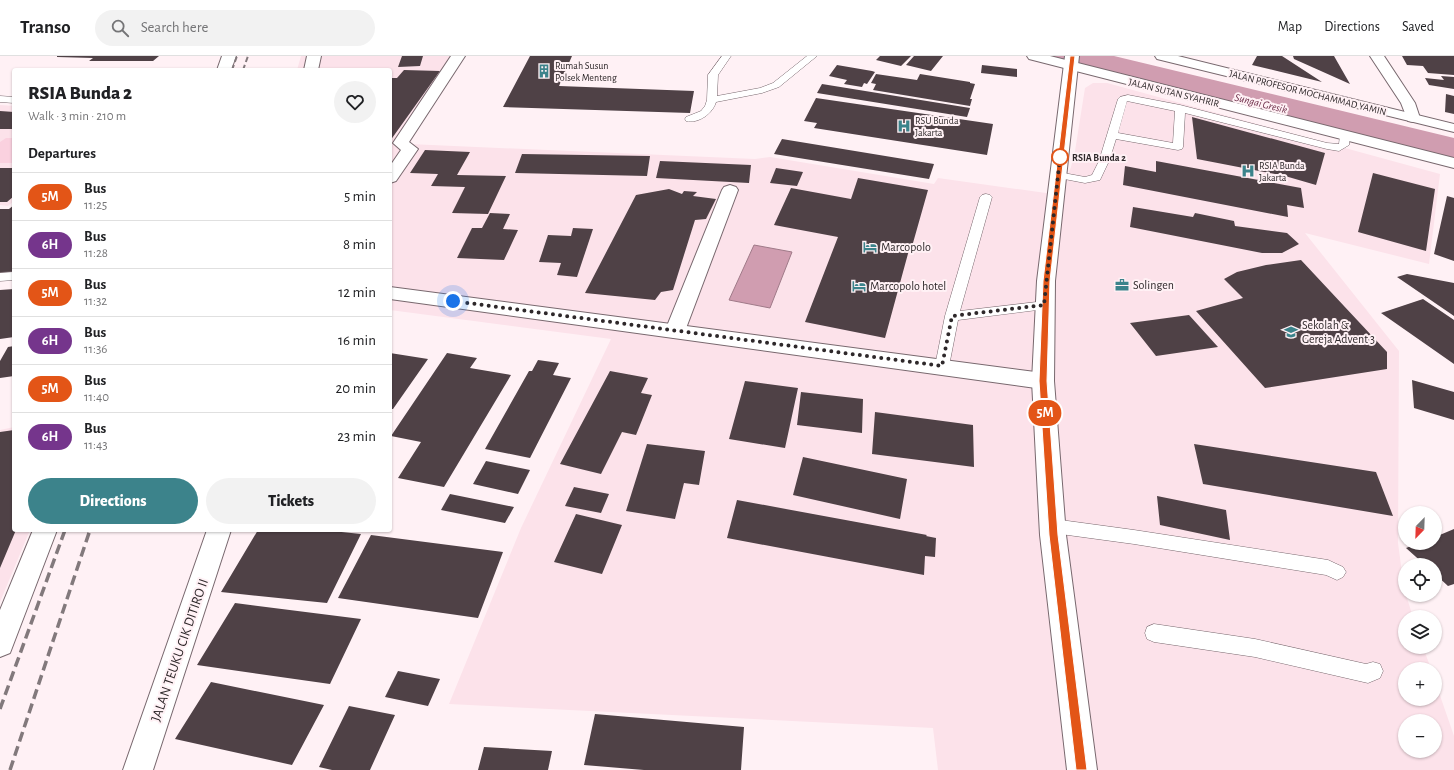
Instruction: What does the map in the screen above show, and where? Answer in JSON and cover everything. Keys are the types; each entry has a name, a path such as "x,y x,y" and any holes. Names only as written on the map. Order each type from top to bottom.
{"street":[{"path":"225,68 230,56"},
{"path":"311,68 314,56"},
{"path":"392,175 410,149 401,143 458,56"},
{"name":"JALAN SUTAN SYAHRIR","path":"1034,56 1072,60 1345,135 1454,163"},
{"name":"JALAN PROFESOR MOCHAMMAD YAMIN","path":"1162,56 1454,128"},
{"path":"1377,56 1408,103 1413,118"},
{"path":"1072,60 1044,305 1043,381 1053,526 1082,770"},
{"path":"675,331 730,190"},
{"path":"392,293 942,366 1043,381"},
{"path":"0,644 44,532"},
{"name":"JALAN TEUKU CIK DITIRO II","path":"138,770 218,532"}],"lane":[{"path":"690,119 706,113 712,100 713,75 727,56"},
{"path":"712,100 762,90 776,85 813,56"},
{"path":"1058,175 1085,180 1096,178 1112,135 1123,99 1135,98 1180,108 1339,148 1344,145 1345,135"},
{"path":"0,99 12,100"},
{"path":"1112,135 1178,147 1180,108"},
{"path":"942,366 952,316 986,197"},
{"path":"0,277 12,276"},
{"path":"952,316 1044,305"},
{"path":"1053,526 1220,550 1328,568 1337,572"},
{"path":"1154,633 1255,648 1368,674 1373,671"}],"shaded area":[{"path":"301,56 462,56 409,144 755,159 770,157 934,184 938,178 1060,195 1071,167 1075,151 1085,88 1093,83 1107,83 1440,174 1429,264 1305,233 1399,351 1398,550 1400,558 1398,558 1398,602 1408,602 1411,610 1398,610 1398,654 1426,654 1428,662 1398,662 1398,706 1442,706 1442,701 1454,736 1454,770 938,770 933,728 449,704 521,528 611,339 392,310 392,68 298,68"},
{"path":"0,105 12,106 12,203 8,206 0,205"},
{"path":"6,138 12,138 12,163 0,163 0,142"},
{"path":"754,245 792,252 770,308 729,300"},
{"path":"12,427 12,532 29,532 0,602 0,430"}],"building":[{"path":"57,56 159,56 153,61 89,61 93,58"},
{"path":"402,56 423,56 420,66 398,67"},
{"name":"Rumah Susun Polsek Menteng","path":"530,56 572,56 559,86 694,91 690,113 503,107"},
{"path":"880,56 911,56 901,66 876,60"},
{"path":"914,56 943,56 931,71 906,65"},
{"path":"1257,56 1282,56 1322,82 1252,65"},
{"path":"1293,56 1334,56 1350,84 1294,59"},
{"path":"1402,56 1454,56 1454,75 1428,73 1423,66 1407,65"},
{"path":"837,65 875,72 867,84 864,83 862,87 844,84 847,80 829,76"},
{"path":"982,65 1017,69 1017,77 981,73"},
{"path":"404,70 440,71 392,138 392,78 397,78"},
{"path":"876,74 917,80 920,74 975,84 970,99 972,99 970,106 873,90 876,84 871,83"},
{"path":"1441,76 1454,77 1454,89 1429,85 1425,78 1444,80"},
{"path":"822,84 970,108 967,117 817,93"},
{"path":"1446,94 1454,96 1454,114 1445,112"},
{"name":"RSU Bunda Jakarta","path":"816,98 993,124 987,155 814,128 817,123 804,121"},
{"path":"0,111 12,112 12,129 0,129"},
{"path":"1192,117 1325,153 1316,185 1285,176 1197,159"},
{"path":"782,139 934,164 929,179 774,154"},
{"path":"425,150 470,152 457,175 506,176 488,214 452,213 465,187 431,186 438,174 410,173"},
{"path":"522,154 650,156 647,176 515,173"},
{"path":"660,161 751,165 749,183 656,178"},
{"path":"1156,161 1301,188 1304,208 1287,205 1288,217 1123,185 1125,166 1156,172"},
{"path":"0,168 12,168 12,198 7,202 0,202"},
{"path":"776,168 803,172 797,186 770,183"},
{"path":"1373,173 1435,189 1426,251 1358,232"},
{"name":"Marcopolo hotel","path":"858,178 928,190 911,250 909,250 885,338 805,322 838,237 774,225 791,188 851,199"},
{"path":"669,189 682,194 684,191 697,192 693,196 716,199 706,219 695,220 673,290 661,292 655,300 585,293 636,195"},
{"path":"1447,196 1454,198 1454,261 1434,254"},
{"path":"12,207 12,272 0,273 0,209 9,209"},
{"path":"1133,207 1193,217 1195,213 1234,221 1235,226 1287,233 1299,244 1282,253 1262,253 1130,227"},
{"path":"490,213 510,214 503,229 518,230 504,260 457,258 472,228 482,228"},
{"path":"573,228 593,229 577,277 557,275 561,263 539,262 548,235 571,236"},
{"name":"Sekolah & Gereja Advent 3","path":"1301,260 1387,352 1387,369 1265,388 1196,311 1243,298 1224,279 1237,272 1266,265"},
{"path":"1407,274 1454,283 1454,316 1397,277"},
{"path":"12,289 12,337 0,339 0,290"},
{"path":"1423,299 1454,320 1454,364 1381,313"},
{"path":"1189,315 1218,347 1156,356 1130,323"},
{"path":"12,346 12,376 0,378 0,361 8,347"},
{"path":"392,353 428,359 393,409"},
{"path":"447,353 477,358 470,368 511,375 444,487 398,478 421,442 392,436"},
{"path":"538,360 559,363 553,375 571,378 530,458 485,449 529,371 532,371"},
{"path":"610,371 648,378 641,393 652,395 636,435 622,432 601,474 560,464"},
{"path":"1412,380 1454,392 1454,420 1414,408"},
{"path":"745,381 798,388 785,448 729,439"},
{"path":"801,392 863,399 862,433 797,425"},
{"path":"875,412 973,425 974,467 872,454"},
{"path":"12,430 12,532 15,532 0,568 0,432"},
{"path":"647,444 705,451 699,485 684,483 675,519 626,511"},
{"path":"1194,444 1376,472 1393,516 1203,484"},
{"path":"803,457 907,479 900,519 793,495"},
{"path":"486,461 530,470 518,494 473,484"},
{"path":"574,487 609,494 601,513 565,506"},
{"path":"450,494 514,507 505,523 441,510"},
{"path":"1157,496 1226,510 1230,540 1160,525"},
{"path":"737,500 927,535 926,536 936,538 935,557 925,556 924,575 727,538"},
{"path":"576,514 622,525 602,574 554,562"},
{"path":"1454,529 1454,584 1448,586 1442,580 1442,558 1417,558 1408,550 1442,550 1442,534"},
{"path":"257,532 342,532 361,534 327,603 221,592"},
{"path":"371,535 503,552 478,618 338,598"},
{"path":"235,603 361,619 330,684 197,665"},
{"path":"398,671 440,679 428,706 385,697"},
{"path":"211,682 324,705 292,765 175,739"},
{"path":"349,706 395,715 370,770 332,770 319,767"},
{"path":"595,714 744,727 741,770 644,770 584,765"},
{"path":"484,747 552,751 548,770 478,770"}],"waterway":[{"name":"Sungai Gresik","path":"1069,56 1454,151"}],"railway":[{"path":"233,68 237,56"},
{"path":"244,68 248,56"},
{"path":"0,709 64,532"},
{"path":"10,770 89,532"}],"bus line":[{"name":"5M","path":"1072,56 1046,281 1044,305 1043,381 1053,535 1082,770"}],"place":[{"name":"Rumah Susun Polsek Menteng","path":"544,71"},
{"name":"RSU Bunda Jakarta","path":"904,126"},
{"name":"RSIA Bunda 2","path":"1060,157"},
{"name":"RSIA Bunda Jakarta","path":"1248,171"},
{"name":"Marcopolo","path":"870,247"},
{"name":"Solingen","path":"1122,285"},
{"name":"Marcopolo hotel","path":"859,286"},
{"name":"Sekolah & Gereja Advent 3","path":"1291,332"}],"route":[{"path":"453,301 942,366 952,316 1044,305 1060,157"}]}
